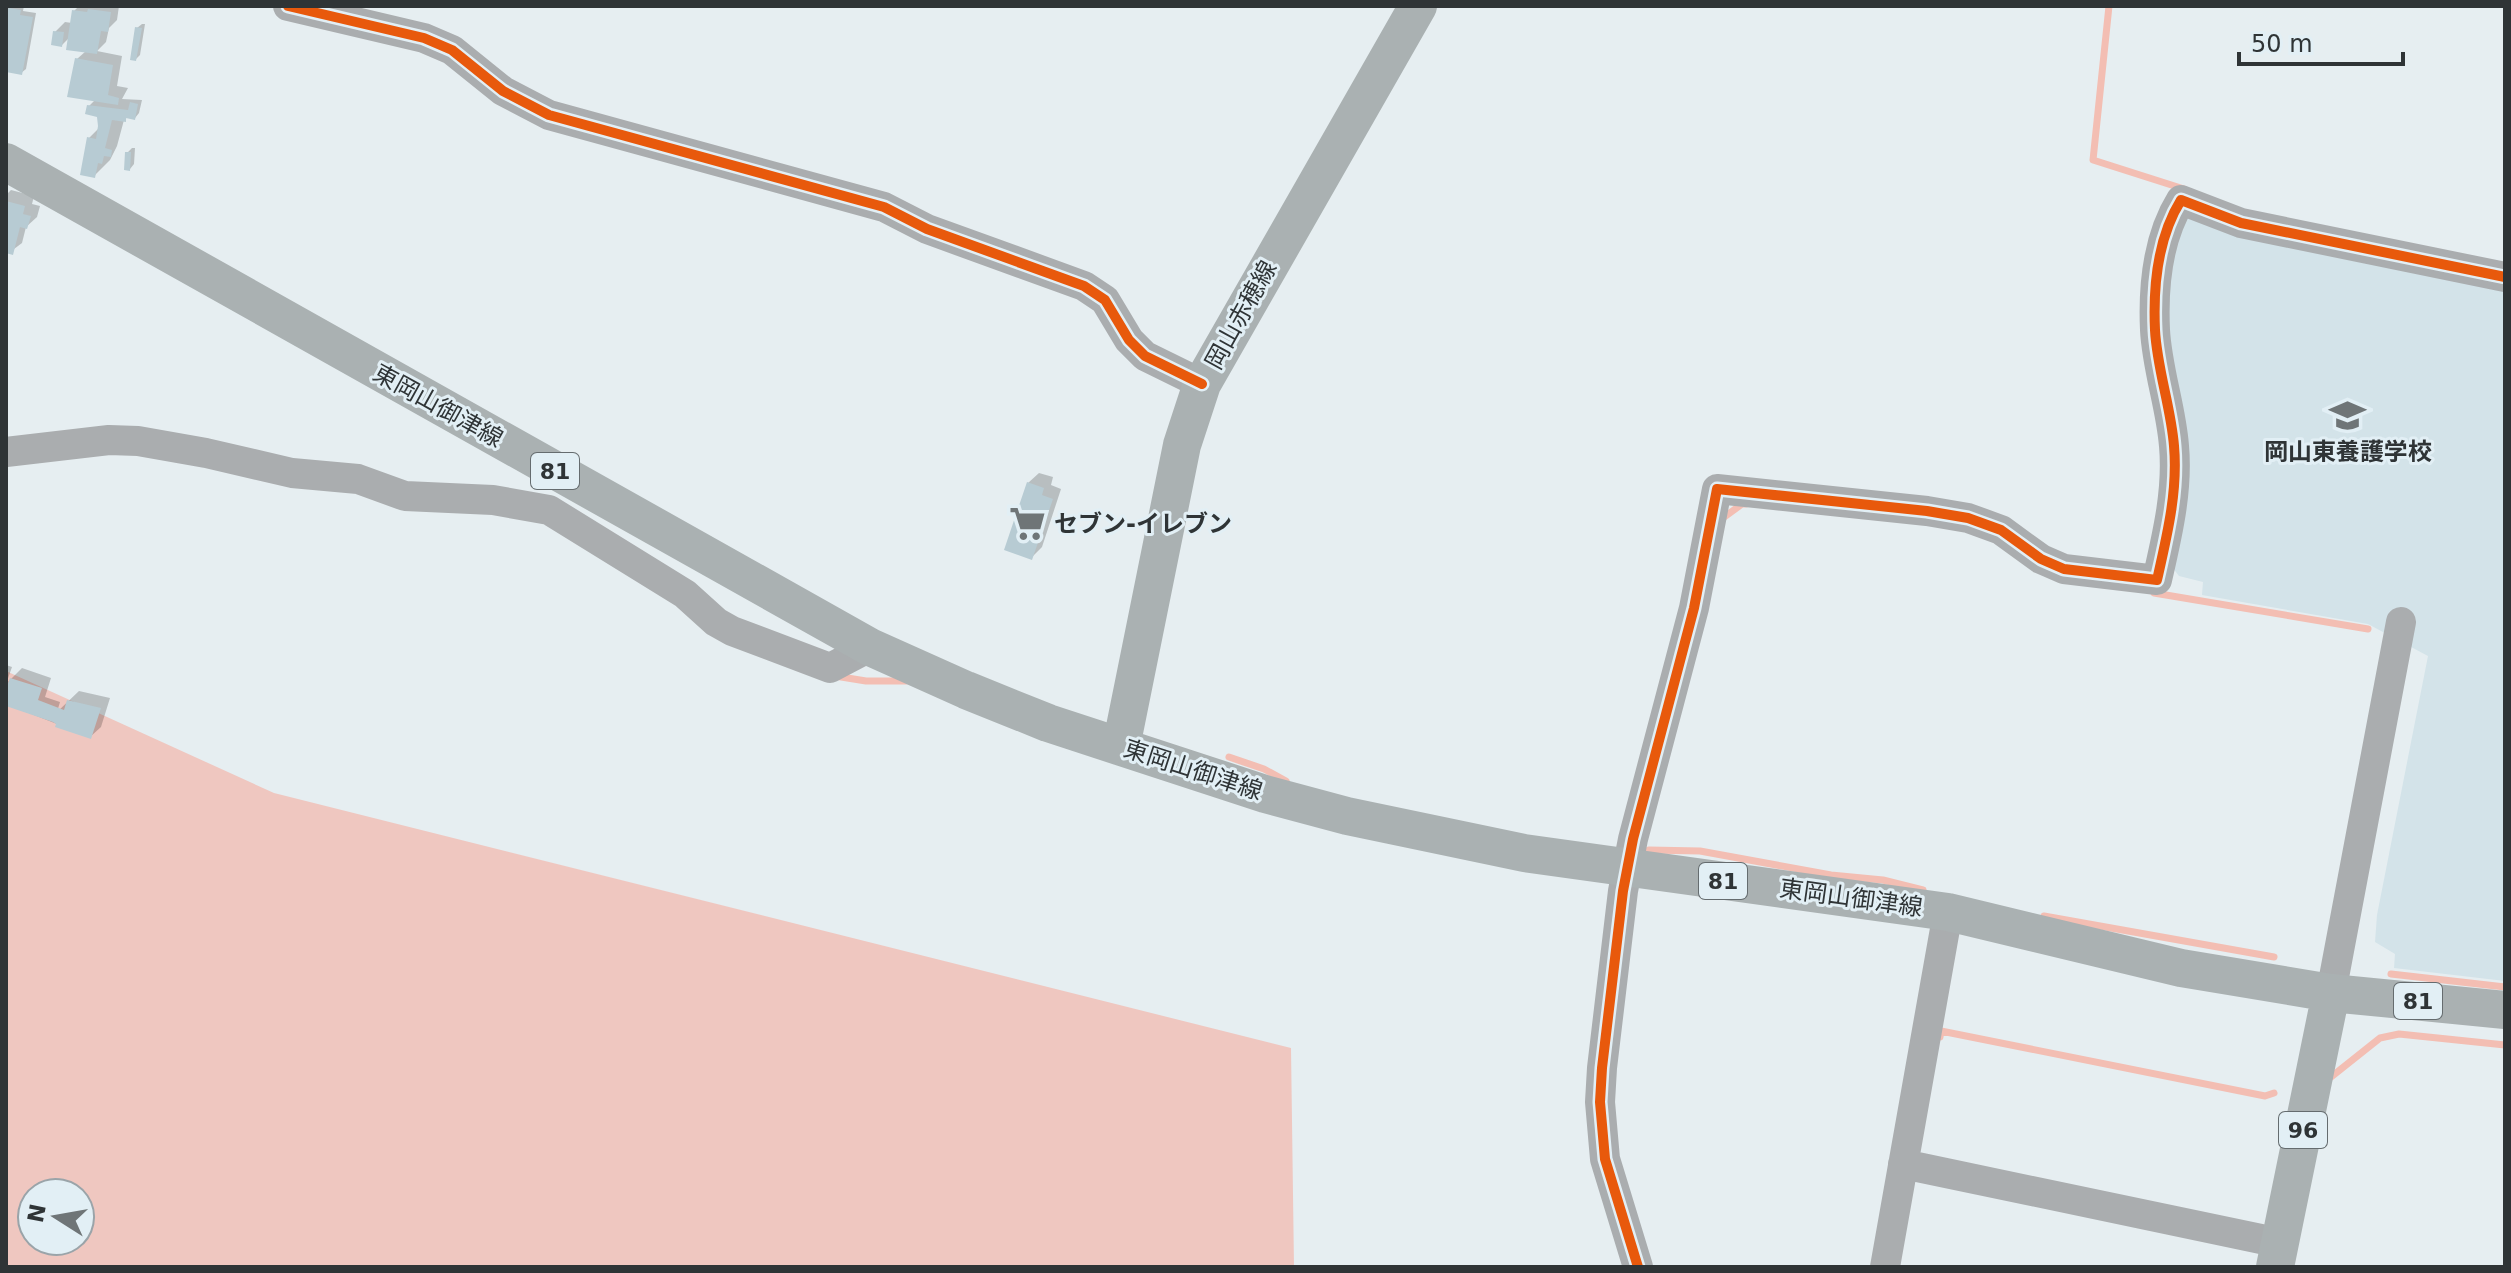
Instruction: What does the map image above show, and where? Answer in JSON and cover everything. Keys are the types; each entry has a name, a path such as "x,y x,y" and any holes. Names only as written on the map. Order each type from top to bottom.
{"main road":[{"name":"岡山赤穂線","path":"1121,747 1182,445 1202,384 1418,6"},
{"name":"東岡山御津線","path":"6,162 870,647 1048,723 1265,794 1347,816 1524,853 1948,912 2181,968 2331,993 2505,1010"},
{"name":"96","path":"2277,1255 2331,993"}],"street":[{"path":"288,6 424,38 452,50 503,91 549,115 884,207 927,229 1084,286 1105,300 1129,340 1145,356 1202,384"},
{"path":"1638,1267 1605,1159 1600,1102 1627,868 1647,779 1694,608 1717,489 1968,518 2001,530 2041,559 2064,569 2157,580 2175,482 2174,445 2155,331 2157,274 2169,221 2181,200 2241,223 2505,277"},
{"path":"6,452 109,440 138,441 292,473 358,479 405,496 493,500 549,510 685,594 716,622 732,631 830,668 870,647"},
{"path":"2331,993 2401,622"},
{"path":"1885,1267 1912,1166 1948,912"},
{"path":"1912,1166 2277,1255"}],"shaded area":[{"path":"2196,212 2505,288 2505,981 2394,968 2395,954 2375,942 2377,915 2428,656 2368,624 2202,595 2203,582 2179,576 2169,563 2164,330 2174,224"},
{"path":"6,671 274,793 1291,1048 1294,1267 6,1267"}],"building":[{"path":"9,8 21,10 20,15 33,17 22,75 6,72 6,12"},
{"path":"88,9 111,12 108,32 101,31 97,54 66,50 72,10 87,12"},
{"path":"135,27 142,28 136,61 130,60"},
{"path":"53,31 64,32 62,47 51,45"},
{"path":"75,58 113,65 108,95 119,98 118,105 67,97"},
{"path":"130,102 138,104 135,120 112,120 105,148 112,150 111,157 104,156 102,164 98,163 95,178 80,175 87,137 96,139 98,126 97,117 85,114 87,105 128,110"},
{"path":"125,152 131,152 130,171 124,170"},
{"path":"6,201 25,206 23,214 31,216 27,229 20,227 13,255 6,253"},
{"name":"セブン-イレブン","path":"1027,482 1044,488 1042,495 1053,499 1032,560 1004,550"},
{"path":"10,678 42,688 38,700 64,710 67,700 101,708 91,739 6,706 6,689"}],"waterway":[{"path":"2109,6 2093,160 2184,189"},
{"path":"1723,518 1746,504"},
{"path":"2154,593 2368,629"},
{"path":"835,676 866,681 906,681"},
{"path":"1229,757 1264,769 1286,781"},
{"path":"1649,850 1700,851 1831,875 1883,880 1923,890"},
{"path":"2044,916 2274,957"},
{"path":"2391,974 2505,987"},
{"path":"1940,1037 1941,1031 2265,1096 2274,1093"},
{"path":"2331,1077 2380,1038 2399,1034 2505,1045"}],"cycle path":[{"path":"288,6 424,38 452,50 503,91 549,115 884,207 927,229 1084,286 1105,300 1129,340 1145,356 1202,384"},
{"path":"1638,1267 1605,1159 1600,1102 1602,1068 1623,891 1633,839 1694,608 1717,489 1968,518 2001,530 2041,559 2064,569 2157,580 2171,513 2175,463 2156,345 2155,296 2162,246 2181,200 2241,223 2505,277"}],"place":[{"name":"岡山東養護学校","path":"2348,415"},
{"name":"セブン-イレブン","path":"1028,524"}]}
